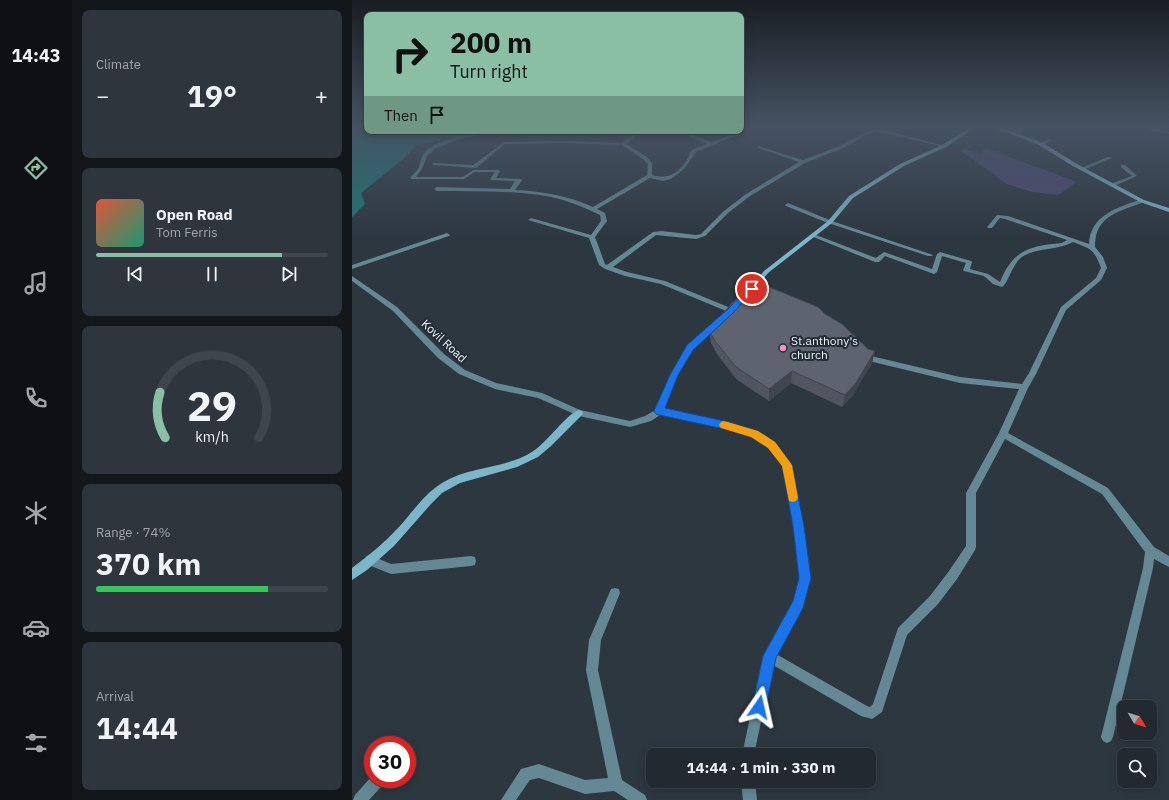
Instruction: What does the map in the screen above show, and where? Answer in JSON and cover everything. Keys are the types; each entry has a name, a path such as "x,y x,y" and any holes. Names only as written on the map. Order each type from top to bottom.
{"street":[{"path":"421,163 419,170 412,178 464,178 473,171 498,172 493,179 519,180 511,191"},
{"path":"434,164 474,167 479,163"},
{"path":"594,209 642,182 649,176 649,163"},
{"path":"649,176 664,180 674,176 687,163"},
{"path":"607,268 655,233 696,237 703,235 726,212 748,195 801,163"},
{"path":"752,292 766,272 830,222 851,197 906,163"},
{"path":"1073,163 1142,201 1169,210"},
{"path":"1081,168 1095,163"},
{"path":"1112,185 1135,176 1123,166"},
{"path":"437,189 511,191 561,198 594,209 603,214 604,221 592,237"},
{"path":"1092,247 1094,229 1102,220 1142,201"},
{"path":"788,205 830,222 930,255"},
{"path":"769,656 865,712 872,713 878,708 902,632 934,600 953,575 971,547 971,493 1032,374 1063,309 1099,279 1104,268 1100,257 1092,247 1006,217 999,216 990,227"},
{"path":"531,220 592,237"},
{"path":"352,267 447,235"},
{"path":"814,236 877,261 884,254 934,272 940,254 969,262 966,270 986,275 1002,285 1008,270 1014,261 1024,252 1054,245 1064,245 1072,240"},
{"path":"592,237 602,266 625,274 663,282 731,311"},
{"name":"Kovil Road","path":"352,278 395,309 441,356 462,372 495,386 539,395 579,412 630,424 648,419 659,411"},
{"path":"736,305 690,348 674,375 659,411 729,426 754,434 772,445 786,465 798,526 805,578 798,604 769,656 749,748"},
{"path":"858,347 869,358 876,360 960,380 1024,387"},
{"path":"352,575 396,538 439,490 454,481 491,471 528,458 545,447 567,422 579,412"},
{"path":"1002,434 1105,491 1150,551 1169,562"},
{"path":"1107,737 1148,568 1150,551"},
{"path":"370,560 390,569 470,561"},
{"path":"615,593 595,640 592,670 616,784"},
{"path":"508,800 526,774 539,770 585,787 616,784 640,800"},
{"path":"360,800 371,788"},
{"path":"749,788 750,800"}],"shaded area":[{"path":"352,163 398,163 361,193 365,204 352,217"},
{"path":"978,163 1027,163 1077,182 1058,195 1032,192 1007,184"}],"building":[{"name":"St.anthony's church","path":"753,282 762,284 818,307 825,314 842,324 868,349 875,351 856,383 845,395 792,371 769,389 736,367 715,341 709,330 733,302"}],"slow traffic":[{"path":"724,425 754,434 772,445 786,465 793,498"}],"place":[{"name":"St.anthony's church","path":"783,348"}],"route":[{"path":"752,289 731,311 690,348 674,375 659,411 729,426 754,434 772,445 786,465 798,526 805,578 798,604 786,628 769,656 759,707"}]}
